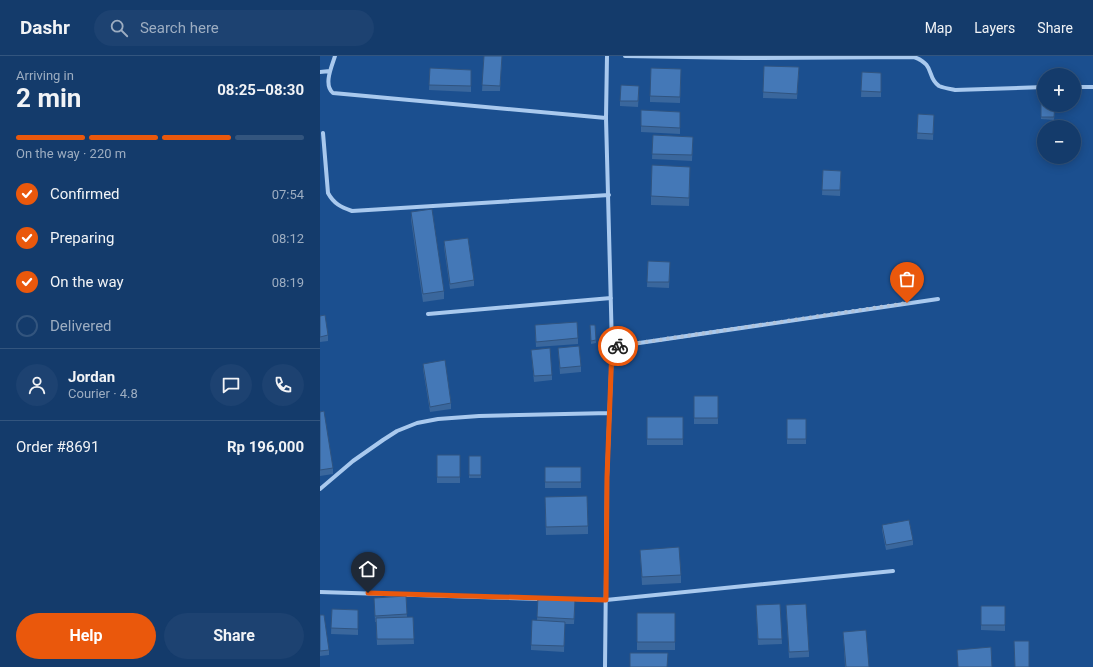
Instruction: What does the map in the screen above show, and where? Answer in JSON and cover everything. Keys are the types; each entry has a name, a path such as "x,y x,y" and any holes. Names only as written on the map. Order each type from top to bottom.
{"street":[{"path":"335,56 330,71 329,88 333,93 606,118"},
{"path":"605,667 607,477 612,347 606,118 607,56"},
{"path":"624,56 744,58 914,57 925,62 935,82 944,88 955,90 1037,87"},
{"path":"320,72 330,71"},
{"path":"1081,87 1093,87"},
{"path":"323,133 328,193 337,205 352,211 609,195"},
{"path":"428,314 611,298"},
{"path":"612,347 938,299"},
{"path":"320,489 352,461 397,431 417,423 438,419 479,416 610,413"},
{"path":"566,599 606,600 893,571"},
{"path":"320,592 550,599"}],"building":[{"path":"484,56 502,56 500,86 482,85"},
{"path":"764,66 799,67 797,94 763,92"},
{"path":"430,68 471,70 471,86 429,85"},
{"path":"651,68 681,69 680,97 650,96"},
{"path":"862,72 881,73 881,92 861,91"},
{"path":"621,85 639,86 638,101 620,101"},
{"path":"641,110 680,112 680,128 641,126"},
{"path":"1041,112 1054,112 1054,117 1041,117"},
{"path":"918,114 934,115 933,134 917,133"},
{"path":"653,135 693,137 692,155 652,154"},
{"path":"652,165 690,167 689,198 651,196"},
{"path":"823,170 841,171 840,190 822,190"},
{"path":"432,209 444,291 423,294 411,212"},
{"path":"468,238 474,280 450,284 444,241"},
{"path":"648,261 670,262 669,282 647,282"},
{"path":"325,315 328,335 320,337 320,316"},
{"path":"577,322 578,338 536,342 535,325"},
{"path":"590,325 595,325 596,340 591,341"},
{"path":"579,346 581,366 560,368 558,348"},
{"path":"550,348 552,375 534,376 531,350"},
{"path":"445,360 451,403 430,407 423,364"},
{"path":"694,396 718,396 718,418 694,418"},
{"path":"324,411 333,468 320,470 320,412"},
{"path":"647,417 683,417 683,439 647,439"},
{"path":"787,419 806,419 806,439 787,439"},
{"path":"437,455 460,455 460,477 437,477"},
{"path":"469,456 481,456 481,475 469,475"},
{"path":"545,467 581,467 581,482 545,482"},
{"path":"587,496 588,526 546,527 545,497"},
{"path":"909,520 913,540 886,545 882,525"},
{"path":"679,547 681,575 642,577 640,550"},
{"path":"406,596 407,614 375,616 374,598"},
{"path":"538,597 575,600 574,619 537,617"},
{"path":"780,604 782,639 758,639 756,605"},
{"path":"806,604 809,651 789,652 786,605"},
{"path":"981,606 1005,606 1005,625 981,625"},
{"path":"332,609 358,610 358,629 331,628"},
{"path":"637,613 675,613 675,642 637,642"},
{"path":"320,615 324,615 329,650 320,651"},
{"path":"413,617 414,639 377,639 376,618"},
{"path":"532,620 565,622 564,646 531,645"},
{"path":"866,630 869,667 846,667 843,632"},
{"path":"1014,641 1029,641 1029,667 1015,667"},
{"path":"991,647 992,667 958,667 957,650"},
{"path":"630,653 668,653 667,667 630,667"}],"way so far":[{"path":"618,346 907,303"}],"route":[{"path":"368,593 606,600 607,477 612,347 618,346"}]}
